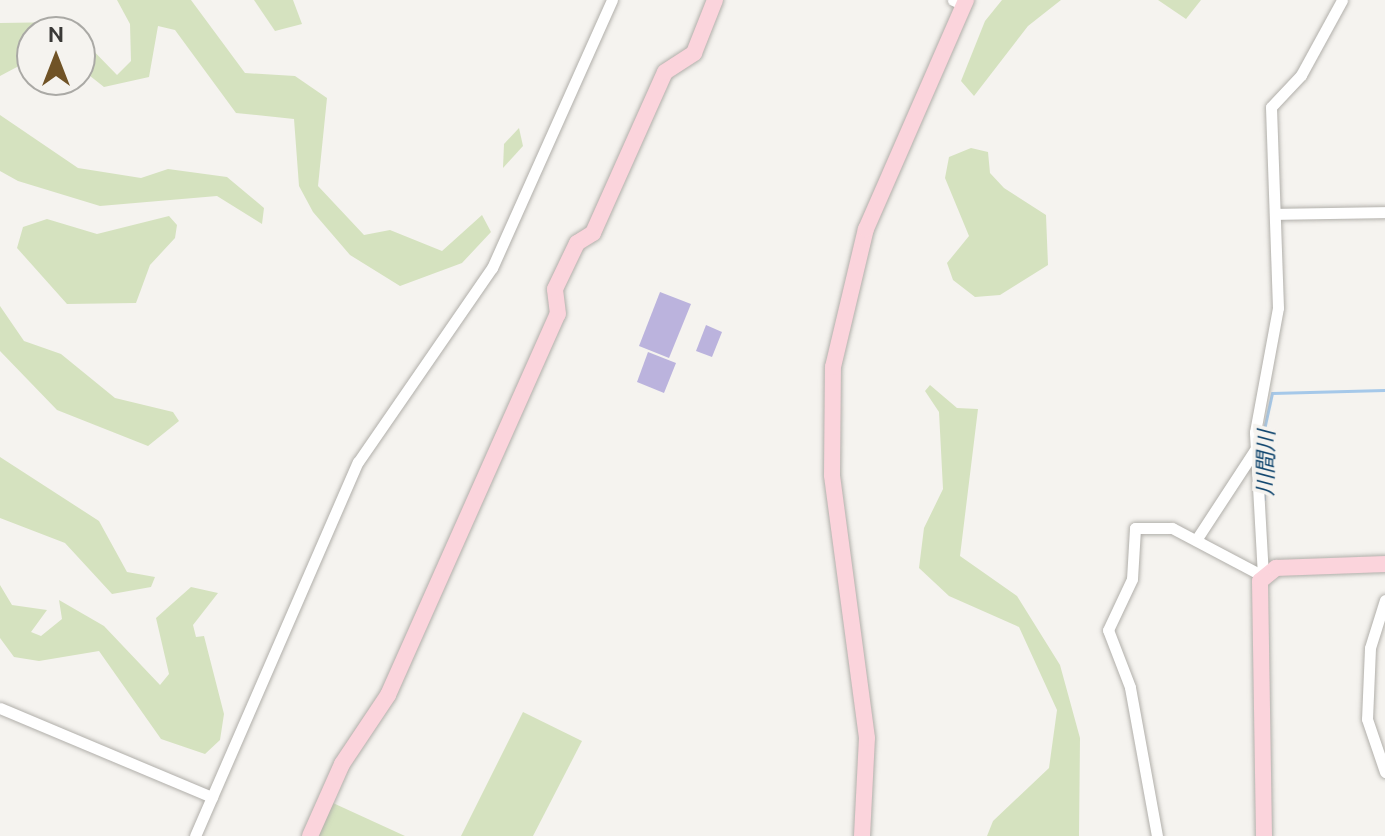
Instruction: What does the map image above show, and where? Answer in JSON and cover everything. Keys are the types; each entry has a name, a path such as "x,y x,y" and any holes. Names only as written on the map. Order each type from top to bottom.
{"street":[{"path":"195,836 358,462 492,268 612,0"},
{"path":"310,836 342,764 388,695 558,314 555,289 572,255 593,233 665,72 694,53 715,0"},
{"path":"1264,836 1257,595 1263,576 1255,450 1276,328 1271,107 1301,75 1342,0"},
{"path":"862,836 867,738 832,475 833,367 866,229 961,2"},
{"path":"1275,214 1385,212"},
{"path":"1196,540 1255,450"},
{"path":"1157,836 1127,677 1108,630 1132,579 1135,528 1172,528 1263,576"},
{"path":"1263,576 1285,567 1385,564"},
{"path":"1385,600 1370,648 1367,719 1385,772"},
{"path":"0,708 212,797"}],"green space":[{"path":"117,0 191,0 245,73 295,76 327,98 318,186 364,235 390,230 442,251 482,215 491,232 462,263 400,286 350,255 313,212 299,186 294,119 236,113 175,30 158,26 149,77 104,87 96,81 96,53 117,75 131,61 130,24"},
{"path":"254,0 293,0 302,24 275,31"},
{"path":"1002,0 1061,0 1028,26 974,96 961,81 985,21"},
{"path":"1158,0 1201,0 1186,19"},
{"path":"0,23 16,23 16,68 0,76"},
{"path":"0,115 78,168 141,178 168,169 227,177 264,208 262,224 217,196 100,206 18,181 0,171"},
{"path":"519,128 523,146 503,168 504,144"},
{"path":"971,148 988,152 990,173 1004,188 1046,215 1048,265 1000,295 975,297 953,280 947,263 969,236 945,178 949,157"},
{"path":"169,216 177,225 175,238 150,265 136,303 67,304 17,248 23,227 47,219 97,234"},
{"path":"0,306 24,341 61,354 115,398 173,412 179,421 148,446 57,410 0,351"},
{"path":"930,385 957,408 978,409 960,556 1017,596 1060,665 1080,738 1079,836 987,836 993,821 1049,768 1057,710 1019,627 949,596 919,568 924,528 943,489 939,412 925,391"},
{"path":"0,457 99,521 127,572 155,577 151,587 112,594 65,543 0,518"},
{"path":"0,585 12,605 47,610 31,632 41,636 62,619 59,600 104,626 160,685 169,674 156,618 191,587 218,593 193,625 196,637 204,636 224,714 220,740 205,754 161,739 99,651 39,661 14,657 0,638"},
{"path":"523,712 582,741 533,836 461,836"},
{"path":"333,803 405,836 318,836"}],"building":[{"path":"660,292 691,304 669,358 639,346"},
{"path":"706,325 722,332 712,357 696,351"},
{"path":"648,352 676,363 664,393 637,382"}],"waterway":[{"name":"川間川","path":"1264,499 1263,434 1272,393 1385,390"}]}
